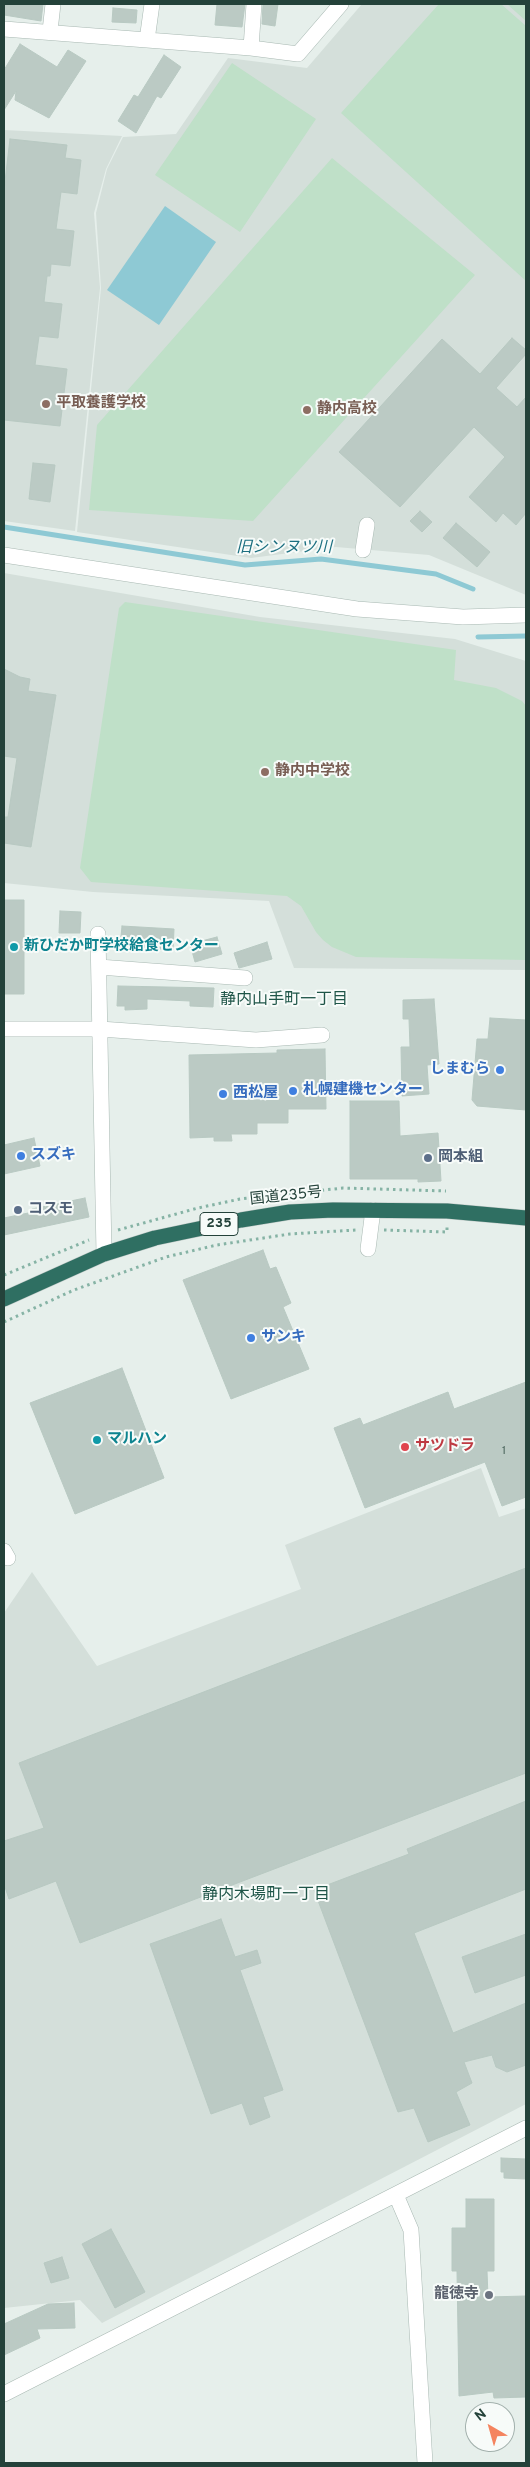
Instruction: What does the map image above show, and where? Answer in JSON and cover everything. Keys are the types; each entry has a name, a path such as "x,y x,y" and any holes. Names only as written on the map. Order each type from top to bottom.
{"highway":[{"name":"国道235号","path":"4,1299 104,1254 156,1238 290,1212 447,1211 526,1218"}],"street":[{"path":"50,31 53,4"},
{"path":"147,40 152,4"},
{"path":"250,48 254,4"},
{"path":"4,29 50,31 250,48 298,54 341,4"},
{"path":"364,550 367,525"},
{"path":"4,555 357,609 463,617 526,615"},
{"path":"98,934 104,1254"},
{"path":"99,967 245,978"},
{"path":"4,1029 100,1029 256,1040 322,1035"},
{"path":"368,1249 373,1210"},
{"path":"4,2394 526,2128"},
{"path":"396,2194 411,2230 425,2463"}],"path":[{"path":"4,1322 74,1290 166,1257 217,1245 290,1234 370,1230 447,1232 447,1211"}],"shaded area":[{"name":"静内高校","path":"362,4 526,4 526,595 429,555 336,547 251,558 77,532 101,288 96,213 107,169 123,137 176,134 228,58 307,68"},
{"name":"平取養護学校","path":"4,130 122,136 106,169 94,213 100,288 75,531 4,521"},
{"name":"静内中学校","path":"4,573 260,617 455,639 526,661 526,970 294,968 269,901 93,892 4,883"},
{"path":"481,1468 499,1517 526,1508 526,2104 102,2323 80,2300 4,2308 4,1613 32,1572 97,1666 301,1589 285,1545"}],"green space":[{"path":"439,4 501,4 526,26 526,281 341,113"},
{"path":"507,4 526,4 526,21"},
{"path":"232,63 316,119 240,232 155,175"},
{"path":"332,158 475,275 253,521 89,510 97,425"},
{"name":"静内中学校","path":"125,602 456,650 454,680 496,688 522,701 526,706 526,960 356,957 332,947 323,940 316,932 301,906 287,896 91,882 80,868 119,608"}],"water":[{"path":"165,206 216,242 159,325 107,290"}],"building":[{"path":"4,4 43,4 41,21 4,15"},
{"path":"217,4 245,4 242,27 215,25"},
{"path":"263,4 278,4 275,26 262,24"},
{"path":"113,8 137,10 136,23 112,22"},
{"path":"20,44 57,67 68,50 86,61 49,118 15,100 16,91 4,110 4,70"},
{"path":"164,55 181,67 161,98 157,96 136,133 118,121 134,95 138,97"},
{"path":"10,139 67,145 65,158 81,160 77,194 61,192 56,229 74,231 70,266 51,264 50,276 47,276 44,302 62,304 58,338 39,336 35,365 67,369 60,426 4,420 4,190"},
{"path":"512,338 526,350 526,354 496,388 517,407 526,397 526,513 516,525 503,513 496,522 469,497 505,457 474,427 400,507 339,452 442,339 480,374"},
{"path":"33,463 55,465 50,502 29,499"},
{"path":"420,511 432,522 422,532 410,521"},
{"path":"456,523 490,552 477,567 443,538"},
{"path":"4,669 20,677 30,679 28,691 56,695 31,847 4,843 4,817 8,817 17,758 4,756"},
{"name":"新ひだか町学校給食センター","path":"4,900 24,900 24,994 4,994"},
{"path":"60,911 81,912 80,933 59,933"},
{"path":"122,926 174,929 173,950 120,947"},
{"path":"217,937 222,954 195,962 190,944"},
{"path":"267,942 272,959 239,968 234,953"},
{"path":"118,986 214,988 213,1007 190,1006 190,1001 147,999 147,1009 125,1010 125,1006 117,1006"},
{"path":"434,999 439,1064 427,1065 429,1094 402,1096 401,1047 410,1047 409,1019 403,1019 403,1000"},
{"name":"しまむら","path":"490,1018 526,1020 526,1110 477,1106 472,1100 477,1039 488,1039"},
{"path":"325,1049 326,1109 288,1109 288,1123 257,1123 257,1134 231,1134 232,1141 214,1141 214,1137 190,1138 189,1055 277,1053 277,1050"},
{"path":"350,1101 399,1101 400,1136 438,1133 441,1181 418,1182 418,1179 350,1179"},
{"name":"スズキ","path":"34,1138 40,1166 4,1174 4,1145"},
{"path":"85,1198 89,1217 4,1235 4,1218 33,1212 32,1209"},
{"name":"サンキ","path":"263,1250 270,1269 276,1267 291,1303 283,1307 309,1369 231,1399 183,1280"},
{"name":"マルハン","path":"122,1368 164,1478 75,1514 30,1403"},
{"name":"サツドラ","path":"526,1382 526,1497 502,1506 485,1462 365,1508 334,1428 360,1418 363,1425 448,1392 454,1409"},
{"path":"526,1568 526,1773 80,1943 56,1881 9,1899 4,1884 4,1841 44,1828 19,1763"},
{"path":"526,1801 526,1889 414,1933 453,2033 526,2003 526,2065 507,2072 496,2067 492,2055 464,2062 472,2083 456,2092 470,2125 428,2142 414,2108 398,2112 314,1890 409,1854 407,1849"},
{"path":"221,1919 235,1957 257,1950 261,1963 240,1970 283,2090 263,2097 270,2117 250,2125 242,2103 211,2114 150,1944"},
{"path":"526,1934 526,1975 475,1993 462,1957"},
{"path":"501,2158 526,2159 526,2179 504,2178 504,2172 501,2172"},
{"path":"466,2199 494,2199 494,2271 487,2271 488,2297 526,2296 526,2397 494,2398 493,2392 459,2396 457,2271 452,2271 452,2228 466,2228"},
{"path":"111,2229 145,2292 115,2308 82,2244"},
{"path":"62,2257 69,2278 51,2283 44,2263"},
{"path":"74,2303 75,2328 37,2329 40,2338 4,2355 4,2324 48,2304"}],"waterway":[{"name":"旧シンヌツ川","path":"4,527 245,565 321,559 436,574 473,589"},
{"name":"旧シンヌツ川","path":"478,637 526,636"}],"place":[{"name":"平取養護学校","path":"46,404"},
{"name":"静内高校","path":"307,410"},
{"name":"静内中学校","path":"265,772"},
{"name":"新ひだか町学校給食センター","path":"14,947"},
{"name":"しまむら","path":"500,1070"},
{"name":"札幌建機センター","path":"293,1091"},
{"name":"西松屋","path":"223,1094"},
{"name":"スズキ","path":"21,1156"},
{"name":"岡本組","path":"428,1158"},
{"name":"コスモ","path":"18,1210"},
{"name":"サンキ","path":"251,1338"},
{"name":"マルハン","path":"97,1440"},
{"name":"サツドラ","path":"405,1447"},
{"name":"龍徳寺","path":"489,2295"}],"district":[{"name":"静内山手町一丁目","path":"284,1001"},
{"name":"静内木場町一丁目","path":"266,1896"}]}
